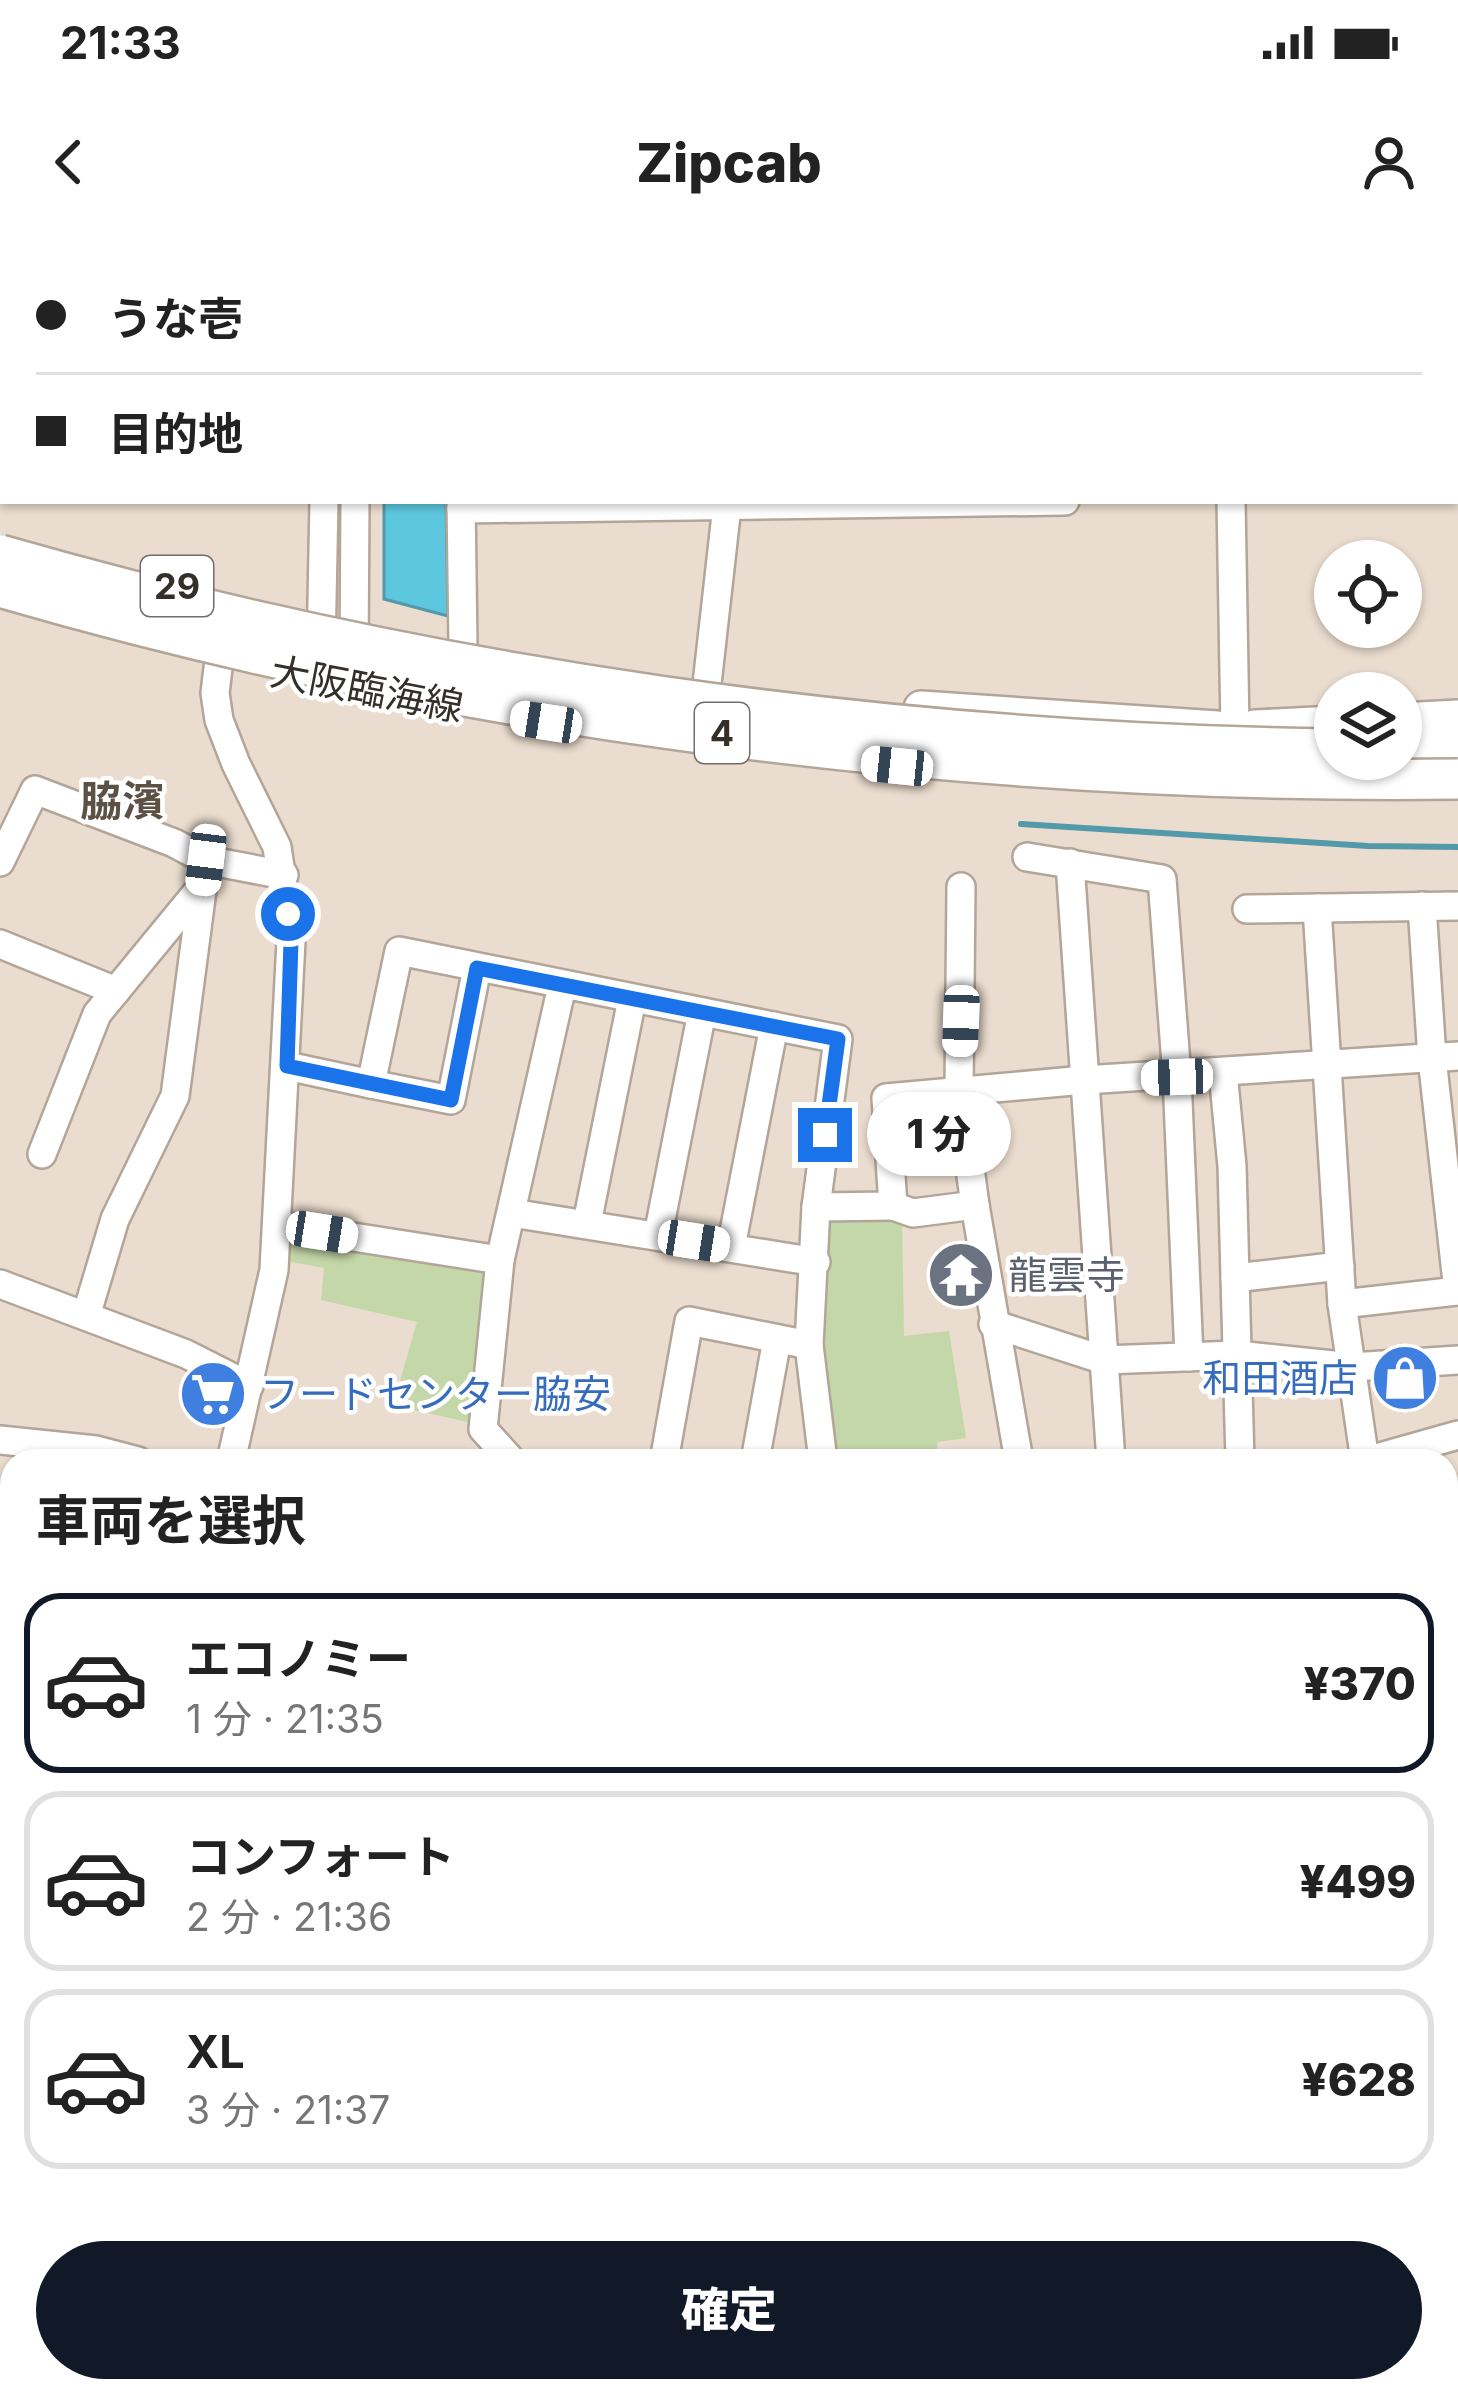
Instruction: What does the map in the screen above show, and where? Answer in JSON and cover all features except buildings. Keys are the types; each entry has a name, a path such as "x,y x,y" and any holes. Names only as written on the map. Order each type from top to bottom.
{"highway":[{"name":"4","path":"0,555 338,638 676,697 863,721 1058,738 1314,748"},
{"name":"4","path":"0,587 333,668 671,727 856,749 1238,778 1458,779"},
{"path":"1422,722 1458,720"},
{"path":"1245,730 1314,729"},
{"path":"1422,750 1458,749"}],"main road":[{"name":"大阪臨海線","path":"0,540 339,622 707,684 850,703 1245,730"},
{"name":"大阪臨海線","path":"0,603 219,660 465,709 627,735 934,770 1252,794 1458,792"},
{"path":"1422,733 1458,733"}],"street":[{"path":"323,504 353,686"},
{"path":"318,679 339,622 355,504"},
{"path":"464,646 461,505 862,504"},
{"path":"1232,504 1245,730"},
{"path":"707,684 727,506"},
{"path":"219,660 215,693 219,720 278,848 291,941 274,1270 234,1449"},
{"path":"0,862 11,807 35,790 174,843 205,873 284,875"},
{"path":"1027,857 1162,879 1177,1077 1189,1357"},
{"path":"1070,863 1110,1449"},
{"path":"42,1154 97,1014 205,873"},
{"path":"86,1316 115,1219 175,1096 205,873"},
{"path":"961,887 959,1089 992,1324 1016,1449"},
{"path":"1342,1304 1458,1291 1445,1057 1422,906"},
{"path":"1246,908 1458,906"},
{"path":"1317,908 1342,1304 1363,1449"},
{"path":"0,944 116,991"},
{"path":"371,1084 399,952 838,1039 816,1207 809,1345 822,1449"},
{"path":"287,1066 451,1100 477,968"},
{"path":"501,1449 483,1429 500,1260 562,986"},
{"path":"587,1223 632,999"},
{"path":"658,1235 701,1012"},
{"path":"731,1247 774,1026"},
{"path":"893,1206 886,1098 959,1089 1445,1057"},
{"path":"1223,1072 1232,1166 1240,1449"},
{"path":"816,1207 893,1206 913,1213 975,1204"},
{"path":"512,1213 816,1262"},
{"path":"277,1225 500,1260"},
{"path":"1235,1278 1340,1266"},
{"path":"0,1284 186,1354 249,1386"},
{"path":"666,1449 689,1321 809,1345"},
{"path":"992,1324 1104,1360 1237,1355 1352,1367 1458,1360"},
{"path":"756,1449 777,1339"},
{"path":"1410,1449 1458,1436"},
{"path":"0,1440 86,1449"}],"green space":[{"path":"824,1217 902,1218 904,1336 949,1331 966,1438 937,1442 937,1449 832,1449 819,1348"},
{"path":"286,1234 490,1267 472,1423 393,1405 417,1322 321,1300 324,1268 286,1261"}],"water":[{"path":"384,504 446,504 448,616 384,599"}],"waterway":[{"path":"1021,824 1368,846 1458,847"}],"place":[{"name":"龍雲寺","path":"961,1275"},
{"name":"和田酒店","path":"1405,1378"},
{"name":"フードセンター脇安","path":"213,1394"}],"district":[{"name":"脇濱","path":"122,801"}],"route":[{"path":"288,914 287,1066 451,1100 477,968 838,1039 825,1135"}]}
